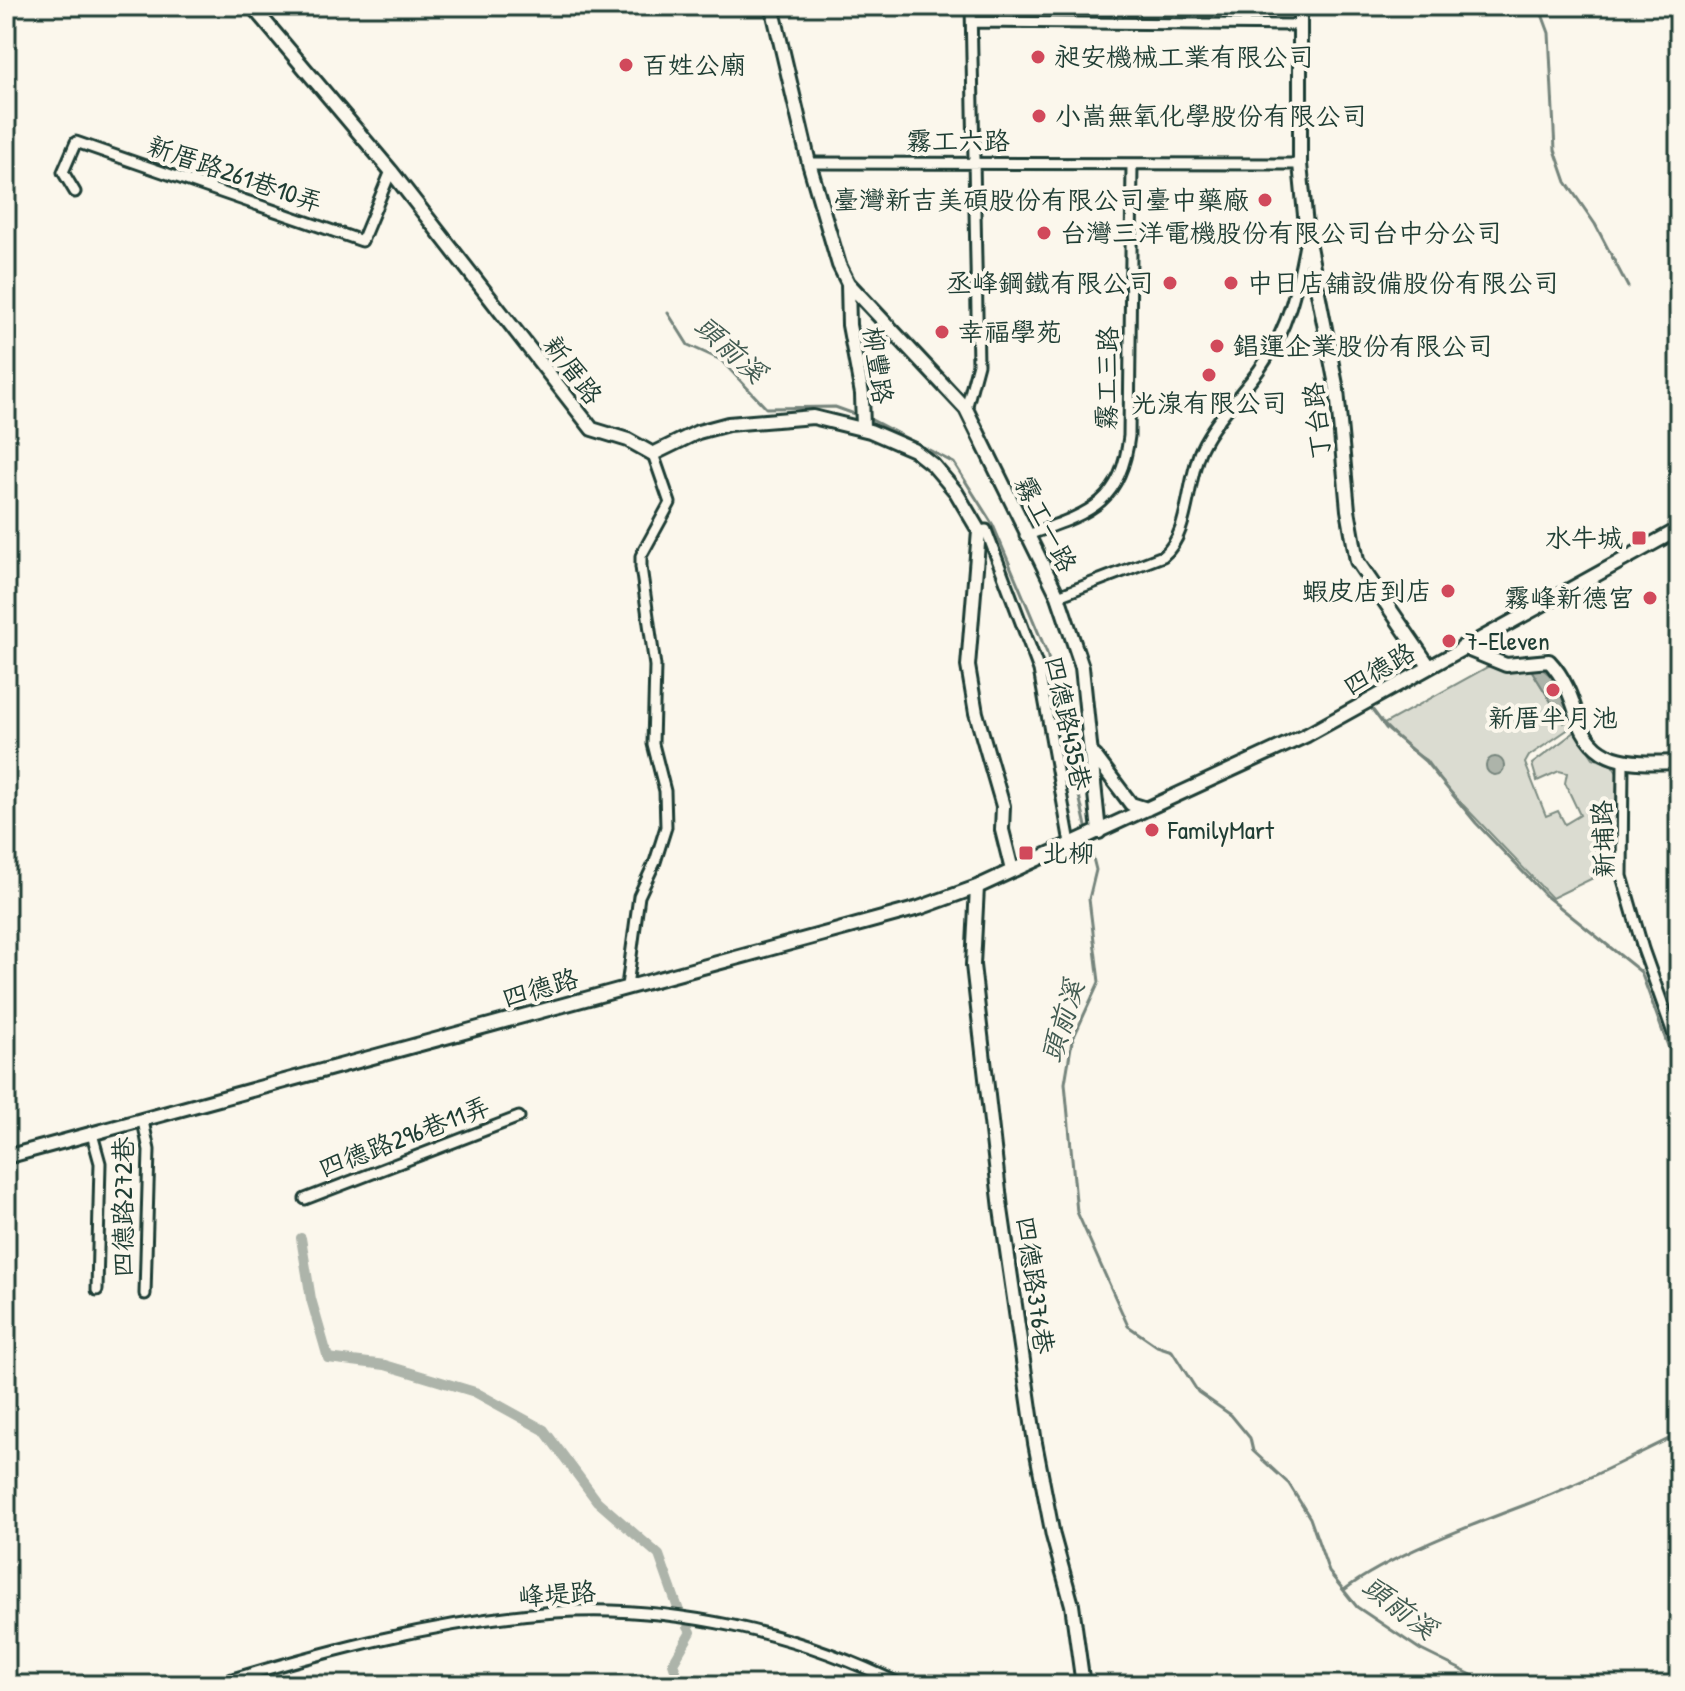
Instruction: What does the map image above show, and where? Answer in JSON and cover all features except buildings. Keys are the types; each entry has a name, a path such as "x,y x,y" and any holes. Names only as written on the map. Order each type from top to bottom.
{"street":[{"name":"新厝路","path":"252,6 391,171 585,423 653,454"},
{"name":"柳豐路","path":"772,6 809,163 839,265 848,283 849,325 862,394 863,428 914,450 933,465 956,492 979,531"},
{"path":"966,409 978,364 971,6"},
{"name":"丁台路","path":"1300,6 1300,164 1307,236 1337,390 1348,510 1357,561 1429,666"},
{"path":"972,22 1301,25"},
{"name":"新厝路261巷10弄","path":"75,192 63,172 76,142 362,241 391,171"},
{"name":"霧工六路","path":"809,163 1300,164"},
{"name":"霧工三路","path":"1025,536 1083,515 1105,501 1121,475 1129,436 1132,164"},
{"path":"1058,596 1163,556 1174,547 1181,536 1187,488 1202,447 1261,366 1293,309 1307,236"},
{"name":"霧工一路","path":"848,283 966,409 1025,536 1058,596 1082,667 1093,753 1097,833"},
{"path":"627,986 639,896 666,827 665,791 653,744 655,666 641,567 641,556 670,503 653,454 698,432 728,424 813,417 863,428"},
{"name":"四德路","path":"6,1157 919,908 977,887 1307,735 1679,529"},
{"name":"四德路435巷","path":"979,531 986,530 1039,670 1074,842"},
{"path":"979,531 968,666 976,713 1003,806 1002,830 1012,870"},
{"path":"1462,647 1506,665 1535,659 1549,661 1570,694 1582,730 1596,750 1623,762 1679,762"},
{"path":"1093,753 1131,804 1147,809"},
{"name":"新埔路","path":"1623,762 1622,876 1643,949 1679,1050"},
{"name":"四德路376巷","path":"977,887 973,965 1001,1209 1035,1443 1053,1536 1072,1605 1083,1685"},
{"name":"四德路296巷11弄","path":"305,1199 519,1117"},
{"name":"四德路272巷","path":"143,1121 149,1150 145,1294"},
{"path":"92,1134 100,1163 97,1290"},
{"name":"峰堤路","path":"212,1685 365,1643 556,1612 629,1613 704,1621 789,1641 902,1685"}],"shaded area":[{"name":"新厝半月池","path":"1534,662 1558,682 1570,708 1563,721 1527,663"},
{"path":"1527,663 1564,723 1569,720 1573,726 1529,756 1525,763 1546,816 1558,811 1565,824 1580,815 1565,783 1567,773 1559,771 1537,781 1532,764 1576,731 1593,758 1612,765 1617,773 1615,874 1595,877 1552,898 1446,787 1426,760 1409,749 1384,724 1489,666 1500,669"},
{"path":"1495,757 1504,766 1495,775 1486,766"}],"waterway":[{"path":"1539,6 1549,33 1555,150 1566,182 1595,224 1628,287"},
{"name":"頭前溪","path":"668,313 688,345 721,360 766,408 835,407 860,416"},
{"name":"頭前溪","path":"868,418 954,463 993,525 1047,653 1087,831"},
{"path":"1372,709 1386,728 1425,761 1476,823 1546,896 1641,972 1679,1076"},
{"name":"頭前溪","path":"1088,838 1096,870 1089,899 1099,982 1072,1041 1065,1083 1077,1212 1128,1326 1157,1346 1172,1351 1198,1392 1231,1415 1250,1438 1253,1451 1289,1484 1310,1518 1329,1572 1357,1607 1421,1650 1492,1685"},
{"path":"301,1238 311,1299 328,1358 385,1365 475,1392 544,1430 597,1501 659,1555 679,1611"},
{"path":"1344,1590 1405,1554 1562,1490 1679,1434"},
{"path":"680,1685 673,1663 691,1632 688,1627"}],"place":[{"name":"昶安機械工業有限公司","path":"1038,57"},
{"name":"百姓公廟","path":"626,65"},
{"name":"小嵩無氧化學股份有限公司","path":"1039,116"},
{"name":"臺灣新吉美碩股份有限公司臺中藥廠","path":"1265,200"},
{"name":"台灣三洋電機股份有限公司台中分公司","path":"1044,233"},
{"name":"丞峰鋼鐵有限公司","path":"1170,283"},
{"name":"中日店舖設備股份有限公司","path":"1231,283"},
{"name":"幸福學苑","path":"942,332"},
{"name":"錩運企業股份有限公司","path":"1217,346"},
{"name":"光湶有限公司","path":"1209,375"},
{"name":"水牛城","path":"1639,538"},
{"name":"蝦皮店到店","path":"1448,591"},
{"name":"霧峰新德宮","path":"1650,598"},
{"name":"7-Eleven","path":"1449,641"},
{"name":"新厝半月池","path":"1553,690"},
{"name":"FamilyMart","path":"1152,830"},
{"name":"北柳","path":"1026,853"}]}
